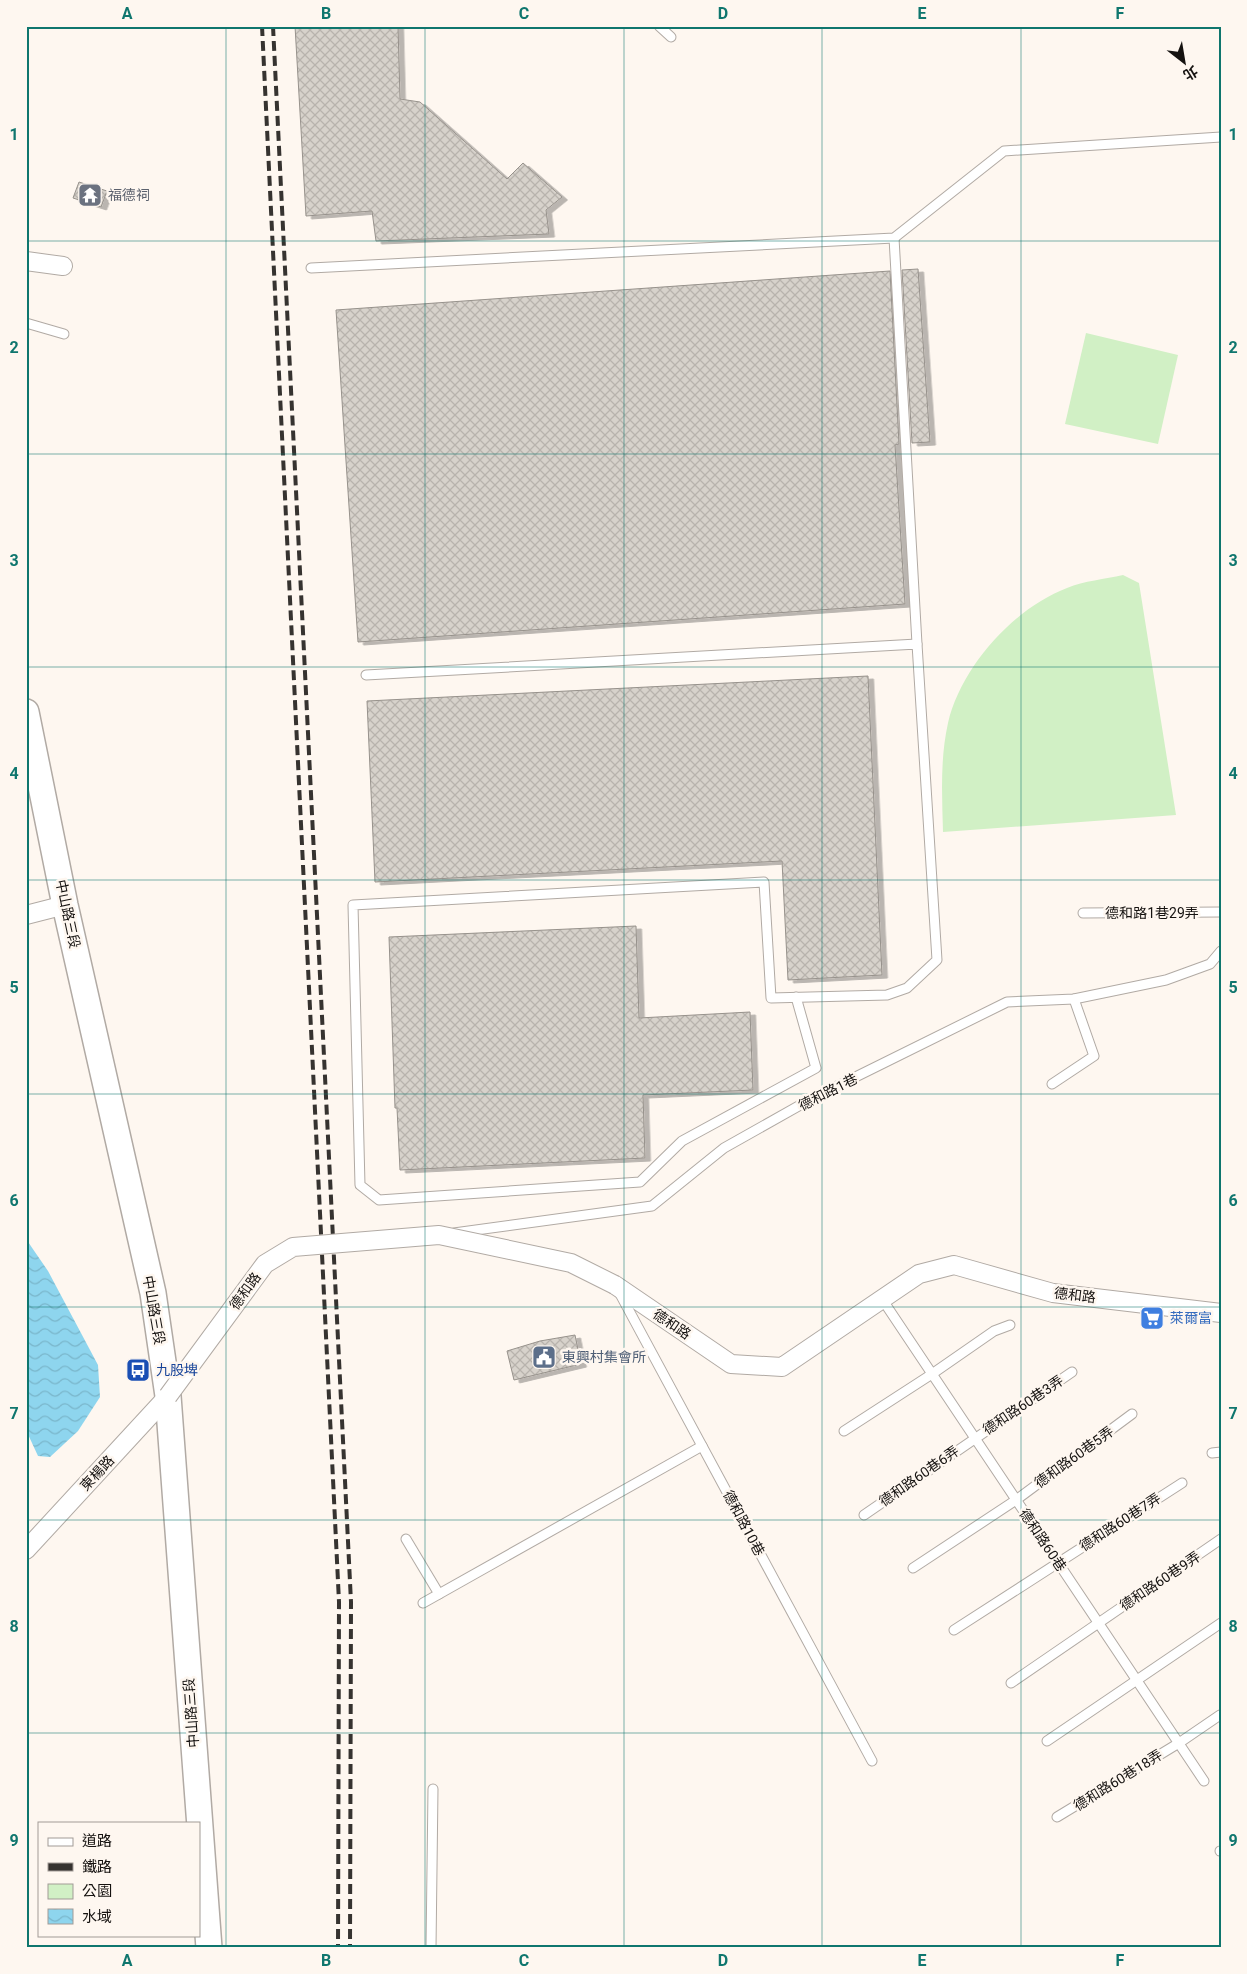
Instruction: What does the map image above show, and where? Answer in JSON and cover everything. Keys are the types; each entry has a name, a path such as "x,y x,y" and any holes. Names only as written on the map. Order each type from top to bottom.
{"street":[{"path":"26,261 63,266"},
{"name":"中山路三段","path":"26,712 65,905 152,1293 168,1396 200,1822"},
{"path":"26,915 65,905"},
{"name":"德和路","path":"168,1396 265,1264 293,1247 439,1235 571,1263 615,1285 731,1364 782,1367 919,1274 954,1265 1053,1293 1221,1313"},
{"name":"東楊路","path":"26,1550 168,1396"},
{"name":"中山路三段","path":"200,1827 209,1948"}],"lane":[{"path":"659,26 671,37"},
{"path":"312,268 894,238 1004,151 1221,137"},
{"path":"796,997 816,1068 682,1141 640,1182 379,1200 360,1185 353,905 764,882 771,998 796,997 886,995 907,988 937,960 894,238"},
{"path":"26,323 64,334"},
{"path":"366,675 917,644"},
{"name":"德和路1巷29弄","path":"1083,913 1221,912"},
{"name":"德和路1巷","path":"439,1235 652,1206 724,1148 811,1099 1007,1002 1074,999 1166,980 1210,964 1221,951"},
{"path":"1052,1084 1094,1056 1074,999"},
{"name":"德和路10巷","path":"615,1285 872,1761"},
{"name":"德和路60巷","path":"882,1299 1204,1781"},
{"path":"844,1430 932,1374 994,1331 1010,1325"},
{"name":"德和路60巷3弄","path":"975,1438 1072,1372"},
{"name":"德和路60巷5弄","path":"913,1568 1016,1500 1132,1414"},
{"name":"德和路60巷6弄","path":"864,1515 975,1438"},
{"path":"423,1603 702,1446"},
{"name":"德和路60巷7弄","path":"954,1630 1182,1483"},
{"path":"406,1539 439,1594"},
{"name":"德和路60巷9弄","path":"1011,1683 1221,1539"},
{"path":"1047,1741 1221,1623"},
{"name":"德和路60巷18弄","path":"1057,1817 1220,1715"},
{"path":"431,1948 433,1789"}],"green space":[{"path":"1086,333 1178,355 1158,444 1065,424"},
{"path":"1123,575 1139,583 1176,815 943,832 942,791 945,737 955,702 977,661 1009,625 1047,597 1080,584"}],"water":[{"path":"26,1239 48,1271 98,1365 100,1397 78,1431 50,1457 38,1456 26,1430"}],"building":[{"path":"295,26 398,26 400,99 420,102 507,179 523,163 562,197 546,210 549,234 376,241 372,211 306,216"},
{"name":"福德祠","path":"79,182 107,191 101,207 73,198"},
{"path":"918,269 930,442 912,443 902,270"},
{"path":"890,271 899,444 895,445 905,604 358,642 336,310"},
{"path":"868,676 882,975 788,980 782,861 375,882 367,701"},
{"path":"636,926 639,1018 750,1012 753,1090 643,1095 645,1158 400,1170 397,1108 395,1108 389,937"},
{"name":"東興村集會所","path":"575,1335 581,1364 514,1380 507,1351 540,1341"}],"railway":[{"path":"262,26 339,1602 338,1948"},
{"path":"273,26 351,1602 350,1948"}],"place":[{"name":"福德祠","path":"90,195"},
{"name":"萊爾富","path":"1152,1318"},
{"name":"東興村集會所","path":"544,1357"},
{"name":"九股埤","path":"138,1370"}]}
